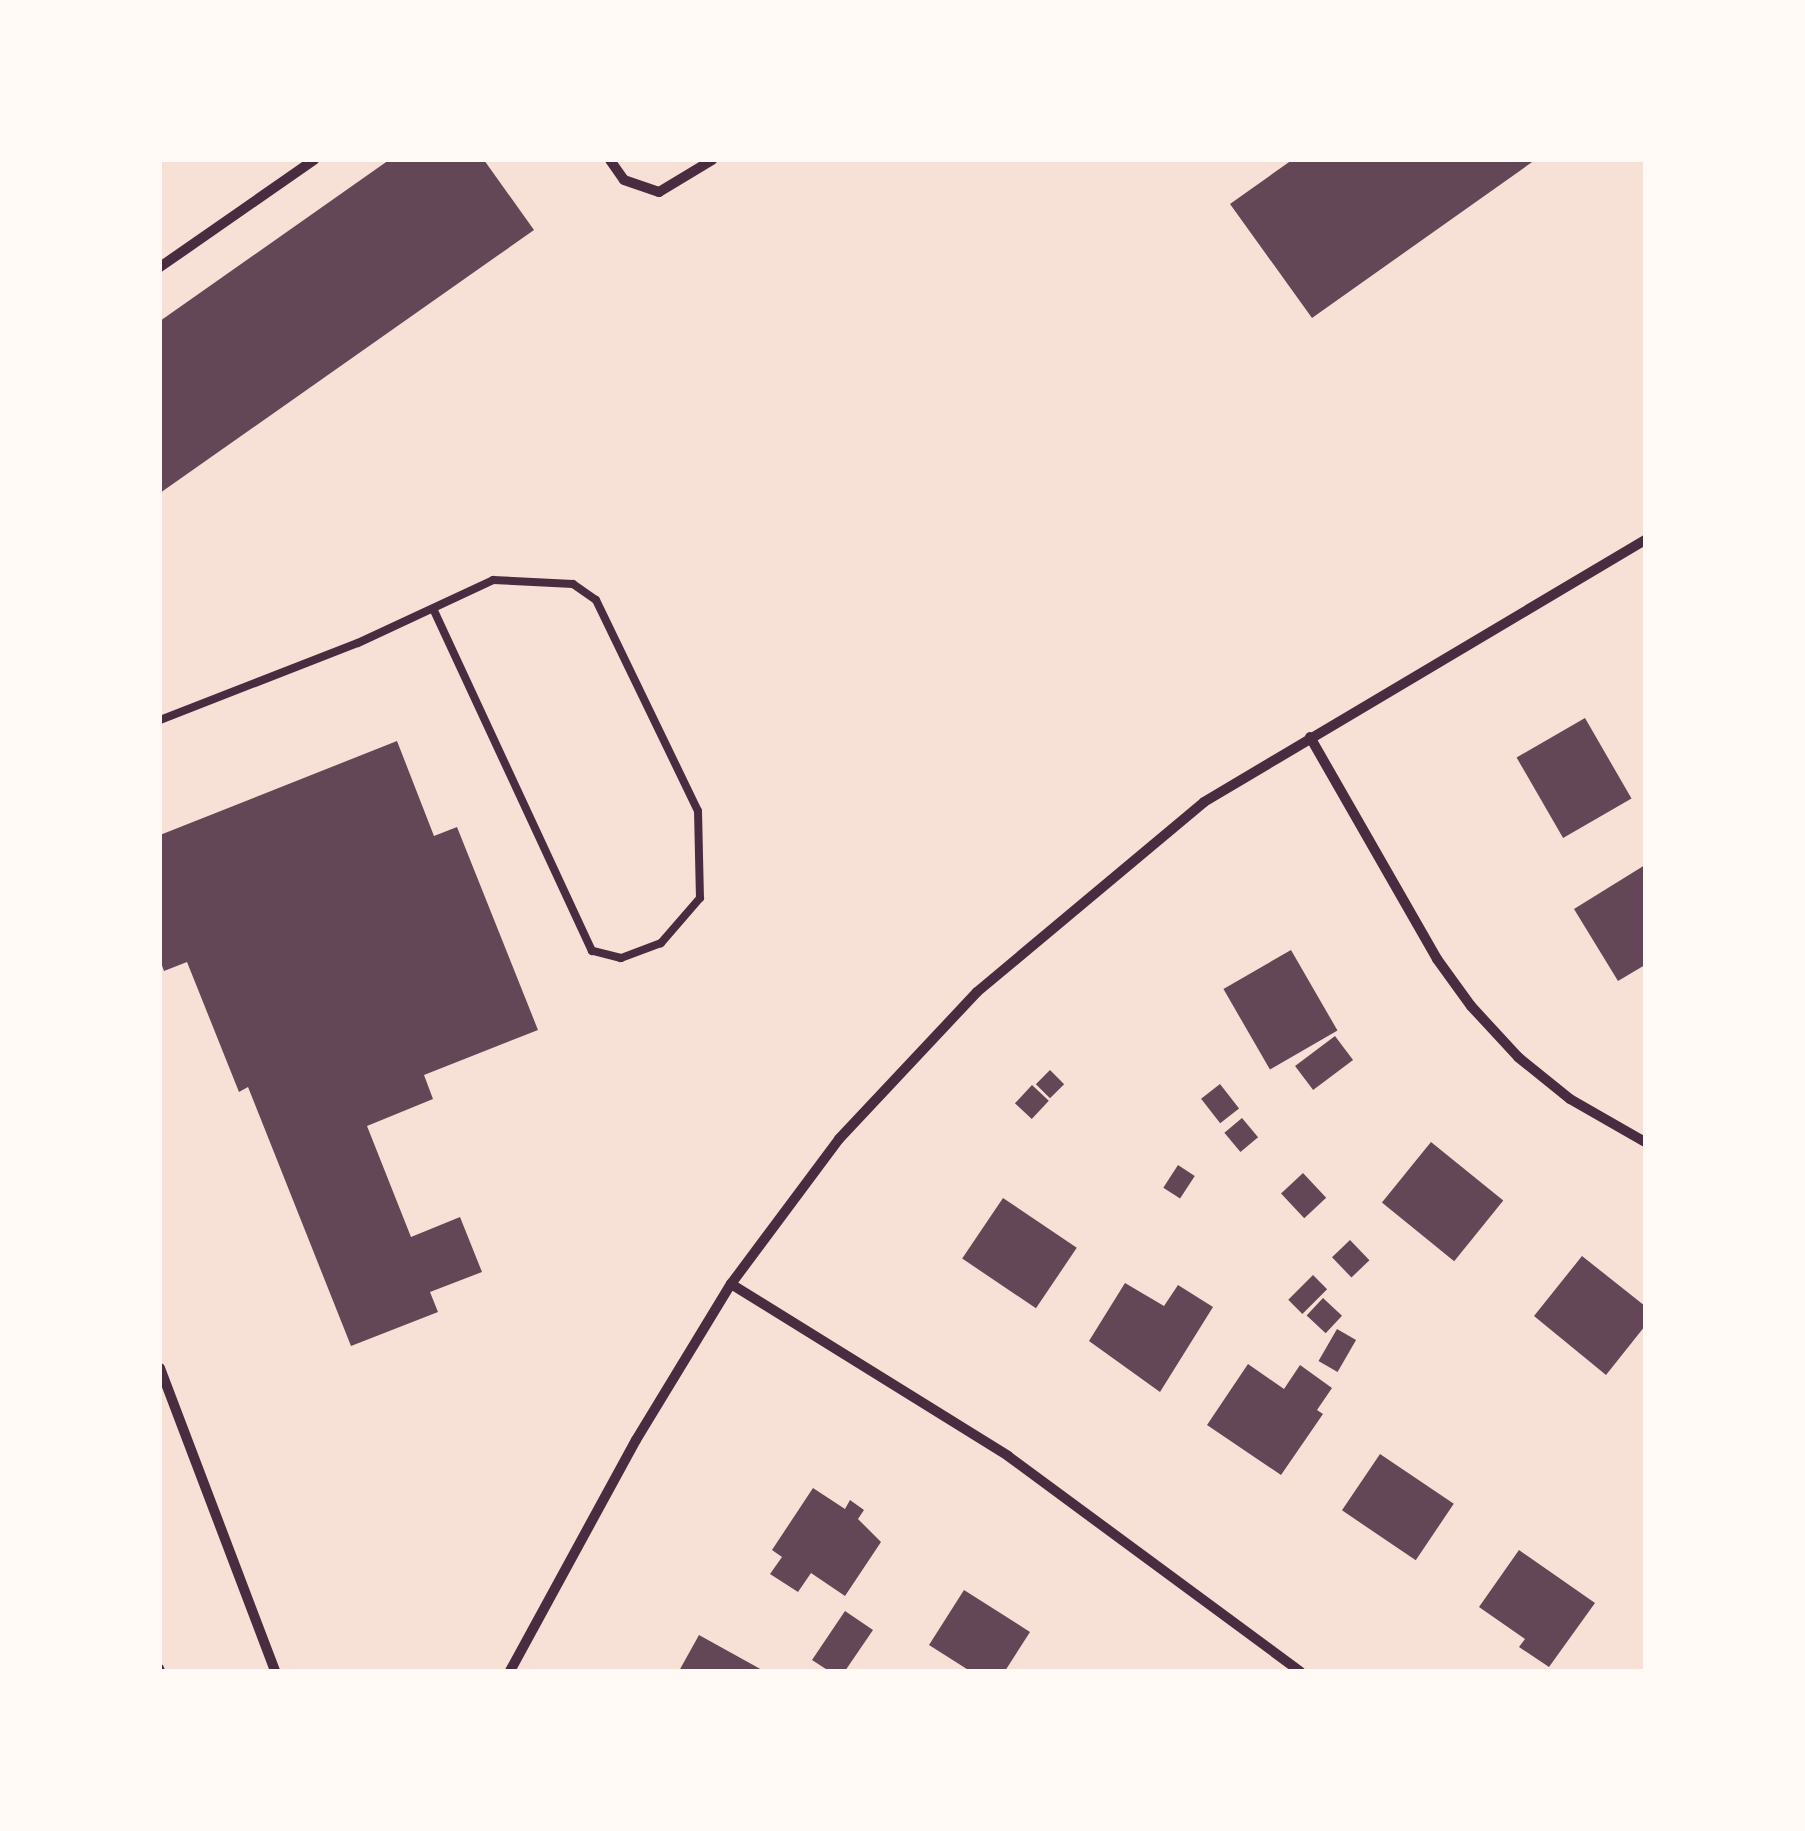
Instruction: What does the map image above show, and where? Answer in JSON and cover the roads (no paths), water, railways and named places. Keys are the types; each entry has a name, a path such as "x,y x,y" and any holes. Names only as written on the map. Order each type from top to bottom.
{"street":[{"path":"160,267 314,160"},
{"path":"610,160 624,180 660,192 712,160"},
{"path":"510,1671 636,1440 731,1284 839,1139 976,992 1204,802 1645,540"},
{"path":"1310,737 1437,959 1472,1006 1518,1057 1570,1098 1645,1142"},
{"path":"731,1284 1008,1456 1300,1671"},
{"path":"160,1368 164,1390 275,1671"}],"lane":[{"path":"160,720 433,609 492,580 573,584 596,600 698,811 700,898 661,942 621,958 592,951 433,609"}]}
